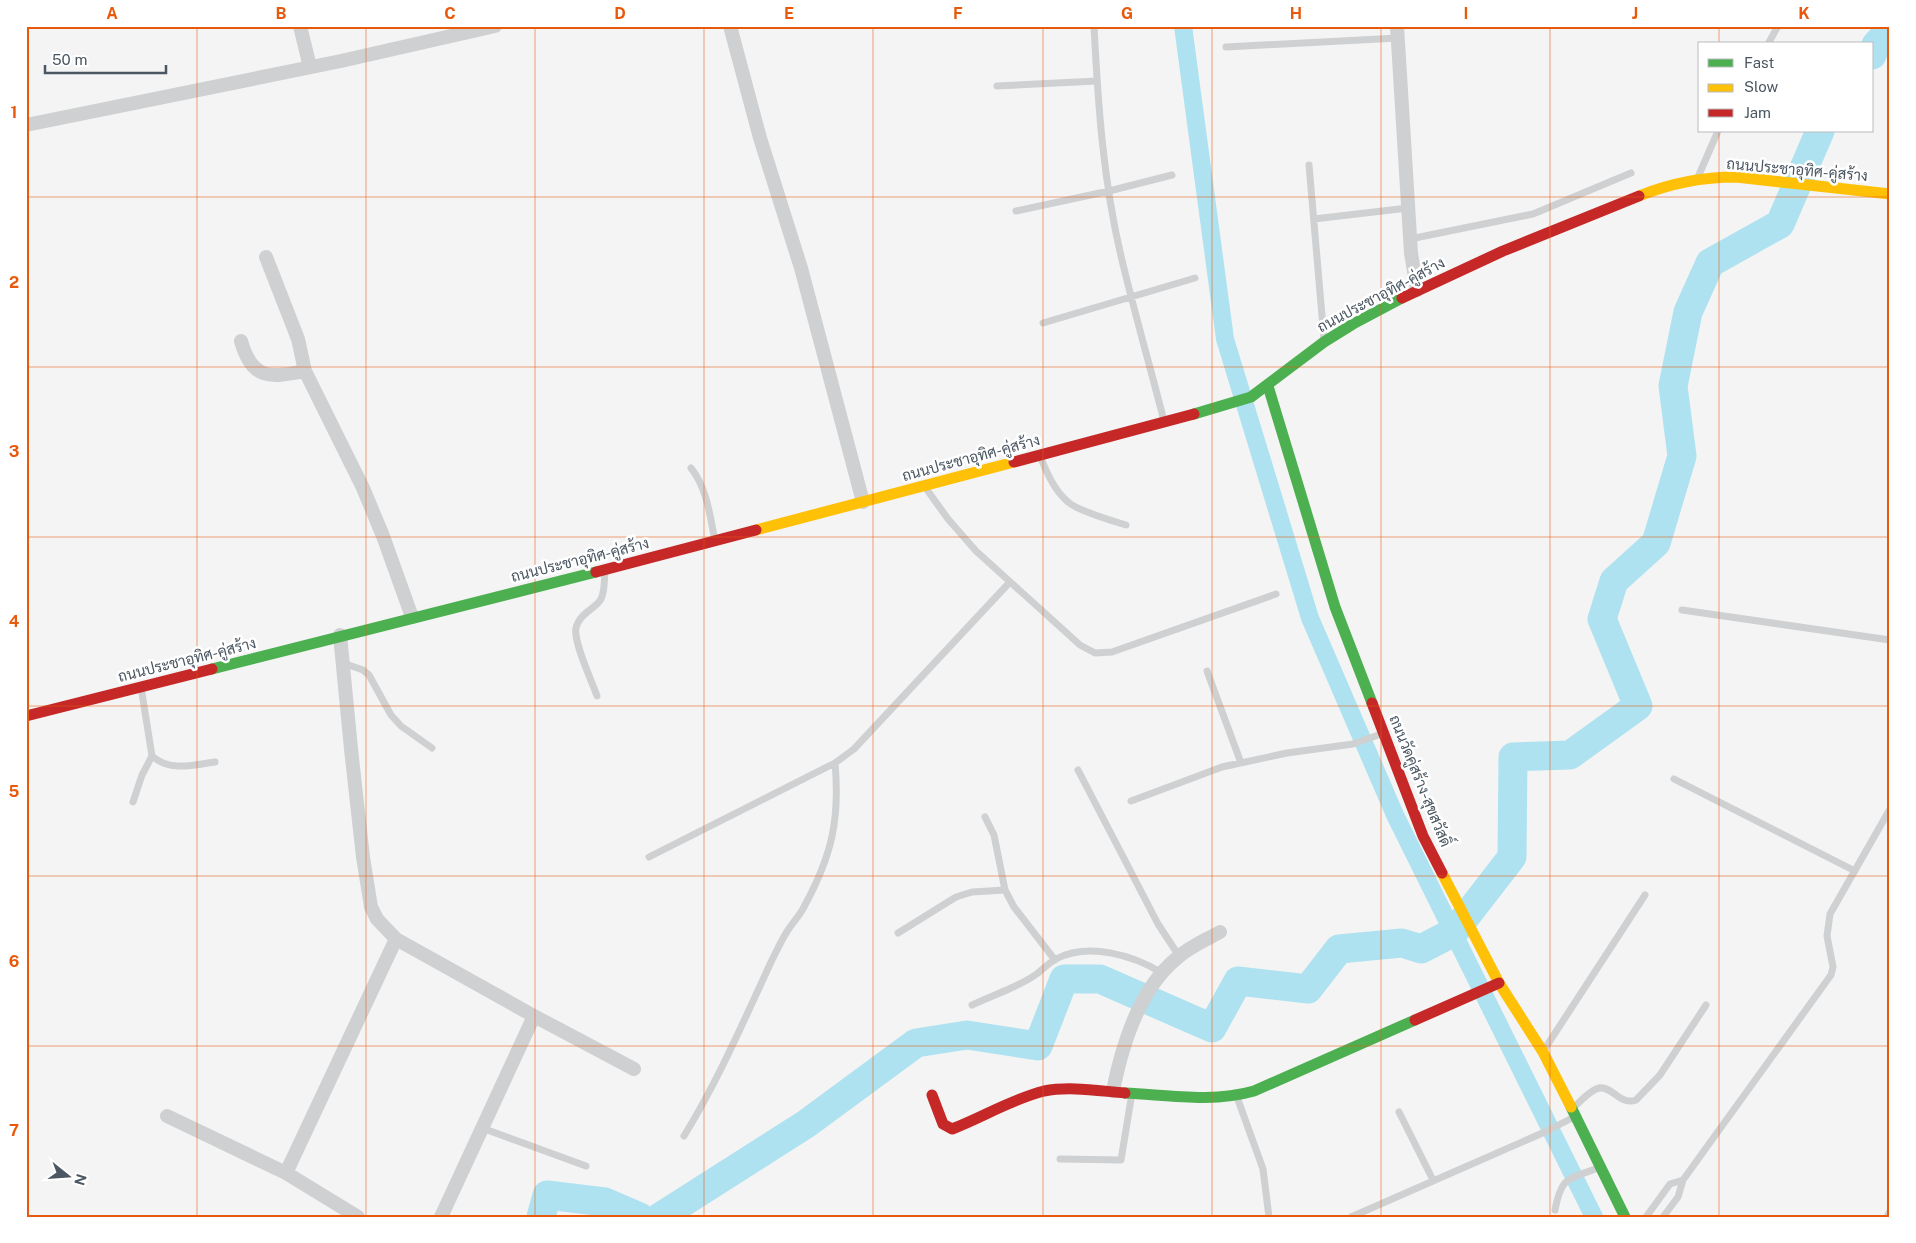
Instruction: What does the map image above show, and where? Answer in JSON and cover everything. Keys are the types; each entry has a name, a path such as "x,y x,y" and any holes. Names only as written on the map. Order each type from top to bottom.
{"main road":[{"name":"ถนนประชาอุทิศ-คู่สร้าง","path":"26,716 715,541 1040,456 1251,398 1324,342 1353,324 1417,290 1503,251 1647,193 1680,182 1736,176 1890,194"},
{"name":"ถนนวัดคู่สร้าง-สุขสวัสดิ์","path":"1268,386 1335,607 1423,836 1499,983 1543,1052 1625,1217"},
{"path":"932,1095 943,1124 952,1129 972,1122 1009,1103 1043,1091 1065,1089 1214,1098 1236,1096 1254,1091 1499,983"}],"street":[{"path":"300,26 310,67"},
{"path":"26,125 310,67 495,26"},
{"path":"734,27 760,138 801,268 863,502"},
{"path":"1397,32 1410,239 1417,290"},
{"path":"266,257 298,339 305,371 326,411 384,536 412,617"},
{"path":"240,341 245,355 253,368 263,374 281,376 305,371"},
{"path":"340,636 350,749 371,908 376,919 396,939 634,1069"},
{"path":"1113,1091 1126,1036 1149,990 1162,972 1179,956 1220,932"},
{"path":"286,1173 396,939"},
{"path":"441,1217 534,1016"},
{"path":"167,1116 286,1173 358,1217"}],"lane":[{"path":"1094,26 1101,141 1109,191 1121,255 1164,421"},
{"path":"1769,42 1778,26"},
{"path":"1226,47 1397,32"},
{"path":"997,86 1097,81"},
{"path":"1696,180 1718,132"},
{"path":"1309,165 1324,342"},
{"path":"1410,239 1533,214 1631,173"},
{"path":"1016,211 1172,175"},
{"path":"1314,219 1408,208"},
{"path":"1043,323 1195,278"},
{"path":"1040,456 1050,479 1069,503 1098,516 1126,525"},
{"path":"691,468 698,477 708,505 715,541"},
{"path":"925,486 948,519 976,551 1009,583 1080,645 1096,652 1112,652 1276,594"},
{"path":"597,696 576,639 576,628 580,619 600,601 604,589 605,569"},
{"path":"649,857 836,763 854,749 1009,583"},
{"path":"1682,610 1890,640"},
{"path":"343,663 363,670 369,675 391,715 401,726 432,748"},
{"path":"1207,671 1241,763"},
{"path":"141,687 152,756 157,761 178,767 215,762"},
{"path":"1131,801 1222,767 1287,753 1353,744 1384,733"},
{"path":"133,802 142,775 152,756"},
{"path":"684,1136 708,1098 780,945 805,907 825,865 836,822 838,793 836,763"},
{"path":"1078,770 1158,924 1179,956"},
{"path":"1674,779 1855,871"},
{"path":"1663,1217 1678,1196 1683,1180 1828,980 1832,967 1827,936 1829,919 1890,809"},
{"path":"985,817 994,835 1005,890 1014,907 1055,960"},
{"path":"898,933 956,897 972,892 1005,890"},
{"path":"1543,1052 1645,895"},
{"path":"972,1005 1011,988 1067,954 1083,951 1106,953 1147,963 1162,972"},
{"path":"1351,1217 1547,1131 1560,1124 1574,1112 1594,1090 1606,1089 1624,1100 1631,1102 1636,1100 1660,1075 1706,1005"},
{"path":"1060,1159 1120,1160 1132,1093"},
{"path":"1236,1096 1263,1169 1269,1217"},
{"path":"1399,1112 1433,1180"},
{"path":"482,1128 586,1166"},
{"path":"1555,1210 1561,1186 1567,1180 1601,1167"},
{"path":"1646,1217 1670,1184 1683,1180"},
{"path":"1887,1217 1890,1211"}],"waterway":[{"path":"1183,26 1225,339 1310,618 1395,815 1594,1217"},
{"path":"1874,50 1876,45 1890,30"},
{"path":"660,1217 806,1124 916,1043 967,1035 1038,1046 1064,979 1100,979 1212,1028 1238,981 1308,989 1339,949 1402,943 1421,949 1454,932 1512,857 1513,757 1570,755 1638,706 1602,619 1614,581 1656,543 1682,456 1673,386 1688,312 1710,263 1780,224 1820,132"},
{"path":"541,1217 547,1195 605,1202 640,1217"}],"traffic: fast":[{"path":"1194,414 1251,397 1324,342 1402,298"},
{"path":"1268,386 1335,607 1372,703"},
{"path":"212,669 596,572"},
{"path":"1125,1093 1222,1097 1254,1091 1415,1020"},
{"path":"1571,1107 1625,1217"}],"traffic: slow":[{"path":"1639,196 1687,182 1711,178 1736,177 1890,194"},
{"path":"756,530 1014,462"},
{"path":"1442,873 1499,983 1543,1052 1571,1107"}],"traffic: jam":[{"path":"1402,298 1503,251 1639,196"},
{"path":"1014,462 1194,414"},
{"path":"596,572 756,530"},
{"path":"26,716 212,669"},
{"path":"1372,703 1423,836 1442,873"},
{"path":"1415,1020 1499,983"},
{"path":"932,1095 943,1124 952,1129 1032,1094 1044,1091 1074,1089 1125,1093"}]}
